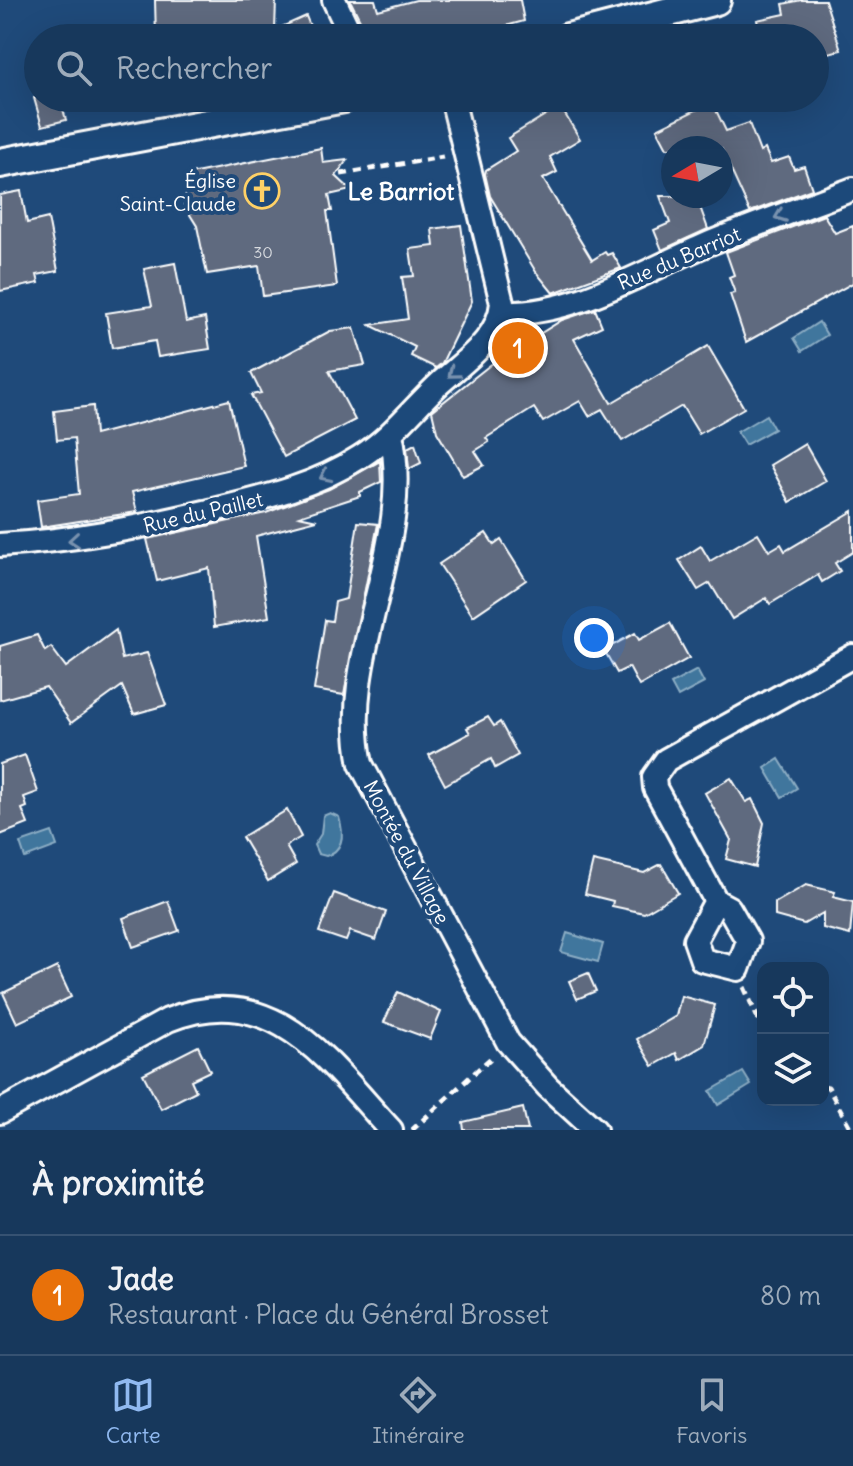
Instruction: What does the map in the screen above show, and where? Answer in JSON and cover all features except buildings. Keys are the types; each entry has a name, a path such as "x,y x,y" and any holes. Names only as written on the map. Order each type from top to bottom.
{"street":[{"path":"334,0 345,24"},
{"path":"623,24 716,0"},
{"path":"0,163 270,112"},
{"path":"455,112 502,303 501,313"},
{"name":"Rue du Barriot","path":"501,313 525,314 585,298 705,245 853,189"},
{"name":"Rue du Paillet","path":"0,545 86,539 292,491 361,457 391,434 440,384 472,357 499,321 501,313"},
{"name":"Montée du Village","path":"391,434 395,451 389,534 358,690 355,735 361,764 372,791 508,1042 548,1087 595,1130"},
{"path":"716,901 695,940 702,960 738,969 748,941 729,908 716,901 655,788 654,777 666,760 853,656"},
{"path":"0,1112 160,1024 190,1013 226,1009 266,1016 305,1037 391,1130"}],"path":[{"path":"341,174 444,157"},
{"path":"738,969 757,1020"},
{"path":"412,1130 508,1042"},
{"path":"829,1089 852,1129 844,1130"}],"water":[{"path":"819,322 827,335 802,351 794,338"},
{"path":"766,415 774,429 745,445 737,432"},
{"path":"697,670 704,683 678,697 671,684"},
{"path":"779,759 797,788 782,797 765,768"},
{"path":"330,813 339,817 342,835 336,850 326,856 318,854 314,845 321,834 323,816"},
{"path":"52,832 57,846 25,858 20,843"},
{"path":"567,933 603,944 598,962 561,952"},
{"path":"743,1072 751,1085 718,1105 710,1091"}],"place":[{"name":"Église Saint-Claude","path":"262,191"},
{"name":"Jade","path":"518,348"}],"district":[{"name":"Le Barriot","path":"401,191"}]}
